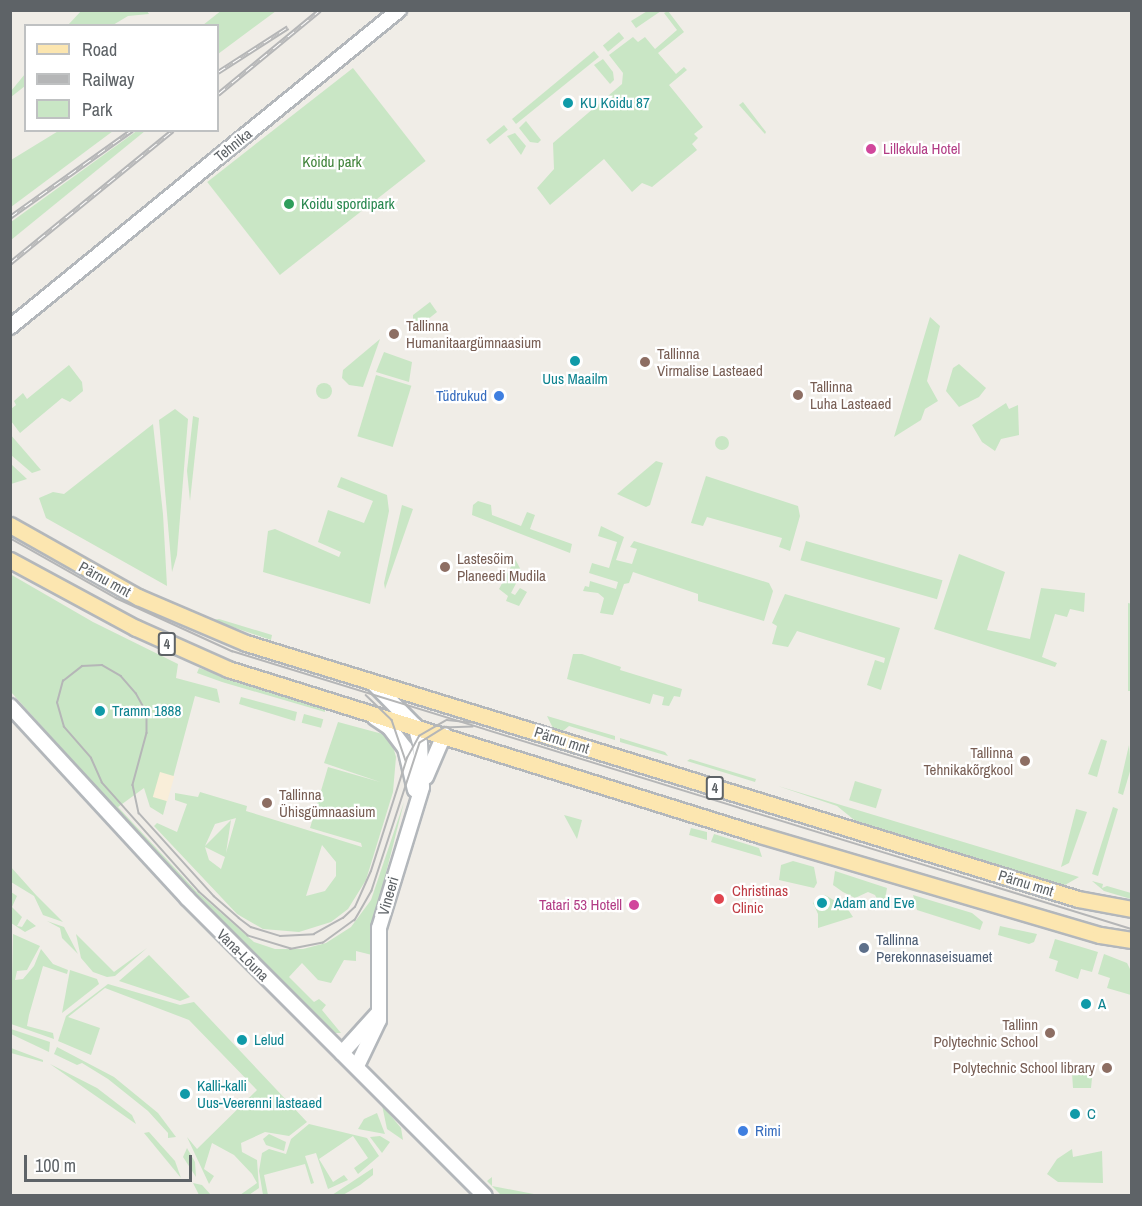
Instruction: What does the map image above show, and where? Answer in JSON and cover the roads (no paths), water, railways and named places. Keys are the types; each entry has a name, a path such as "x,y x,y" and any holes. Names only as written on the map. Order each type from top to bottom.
{"main road":[{"name":"Pärnu mnt","path":"17,529 138,597 191,622 246,643 1078,899 1131,909"},
{"name":"Pärnu mnt","path":"10,560 180,650 368,713 687,813 1100,935 1131,940"},
{"path":"1100,935 1131,950"}],"street":[{"name":"Tehnika","path":"10,327 399,10"},
{"name":"Tehnika","path":"10,319 68,280"},
{"path":"369,679 415,726"},
{"name":"Vana-Lõuna","path":"10,706 187,898 485,1196"},
{"path":"368,713 389,727 405,748 414,776 417,804"},
{"name":"Vineeri","path":"357,1066 376,1029 379,1012 379,928 422,787 420,743 415,726"},
{"path":"422,787 444,735"},
{"path":"342,1053 379,1012"}],"tram line":[{"path":"10,538 116,598 232,651 1132,929"},
{"path":"473,727 444,728 420,743 372,891 355,920 323,943 291,949 248,936 199,892 102,783 91,758 64,727 57,703 63,681 82,666 102,665 121,676 136,693 147,713 147,733 133,785 139,813 214,896 239,918 251,927 280,936 314,934 343,918 355,907 371,871 407,758 419,736 447,720 474,723"},
{"path":"366,695 392,720 406,761"}],"railway":[{"path":"219,93 320,10"},
{"path":"219,71 288,27"},
{"path":"10,217 129,132"},
{"path":"10,263 171,132"}],"place":[{"name":"KU Koidu 87","path":"568,103"},
{"name":"Lillekula Hotel","path":"871,149"},
{"name":"Koidu spordipark","path":"289,204"},
{"name":"Tallinna Humanitaargümnaasium","path":"394,334"},
{"name":"Uus Maailm","path":"575,361"},
{"name":"Tallinna Virmalise Lasteaed","path":"645,362"},
{"name":"Tallinna Luha Lasteaed","path":"798,395"},
{"name":"Tüdrukud","path":"499,396"},
{"name":"Lastesõim Planeedi Mudila","path":"445,567"},
{"name":"Tramm 1888","path":"100,711"},
{"name":"Tallinna Tehnikakõrgkool","path":"1025,761"},
{"name":"Tallinna Ühisgümnaasium","path":"267,803"},
{"name":"Christinas Clinic","path":"719,899"},
{"name":"Adam and Eve","path":"822,903"},
{"name":"Tatari 53 Hotell","path":"634,905"},
{"name":"Tallinna Perekonnaseisuamet","path":"864,948"},
{"name":"A","path":"1086,1004"},
{"name":"Tallinn Polytechnic School","path":"1050,1033"},
{"name":"Lelud","path":"242,1040"},
{"name":"Polytechnic School library","path":"1107,1068"},
{"name":"Kalli-kalli Uus-Veerenni lasteaed","path":"185,1094"},
{"name":"C","path":"1075,1114"},
{"name":"Rimi","path":"743,1131"}],"park label":[{"name":"Koidu park","path":"332,162"}]}
